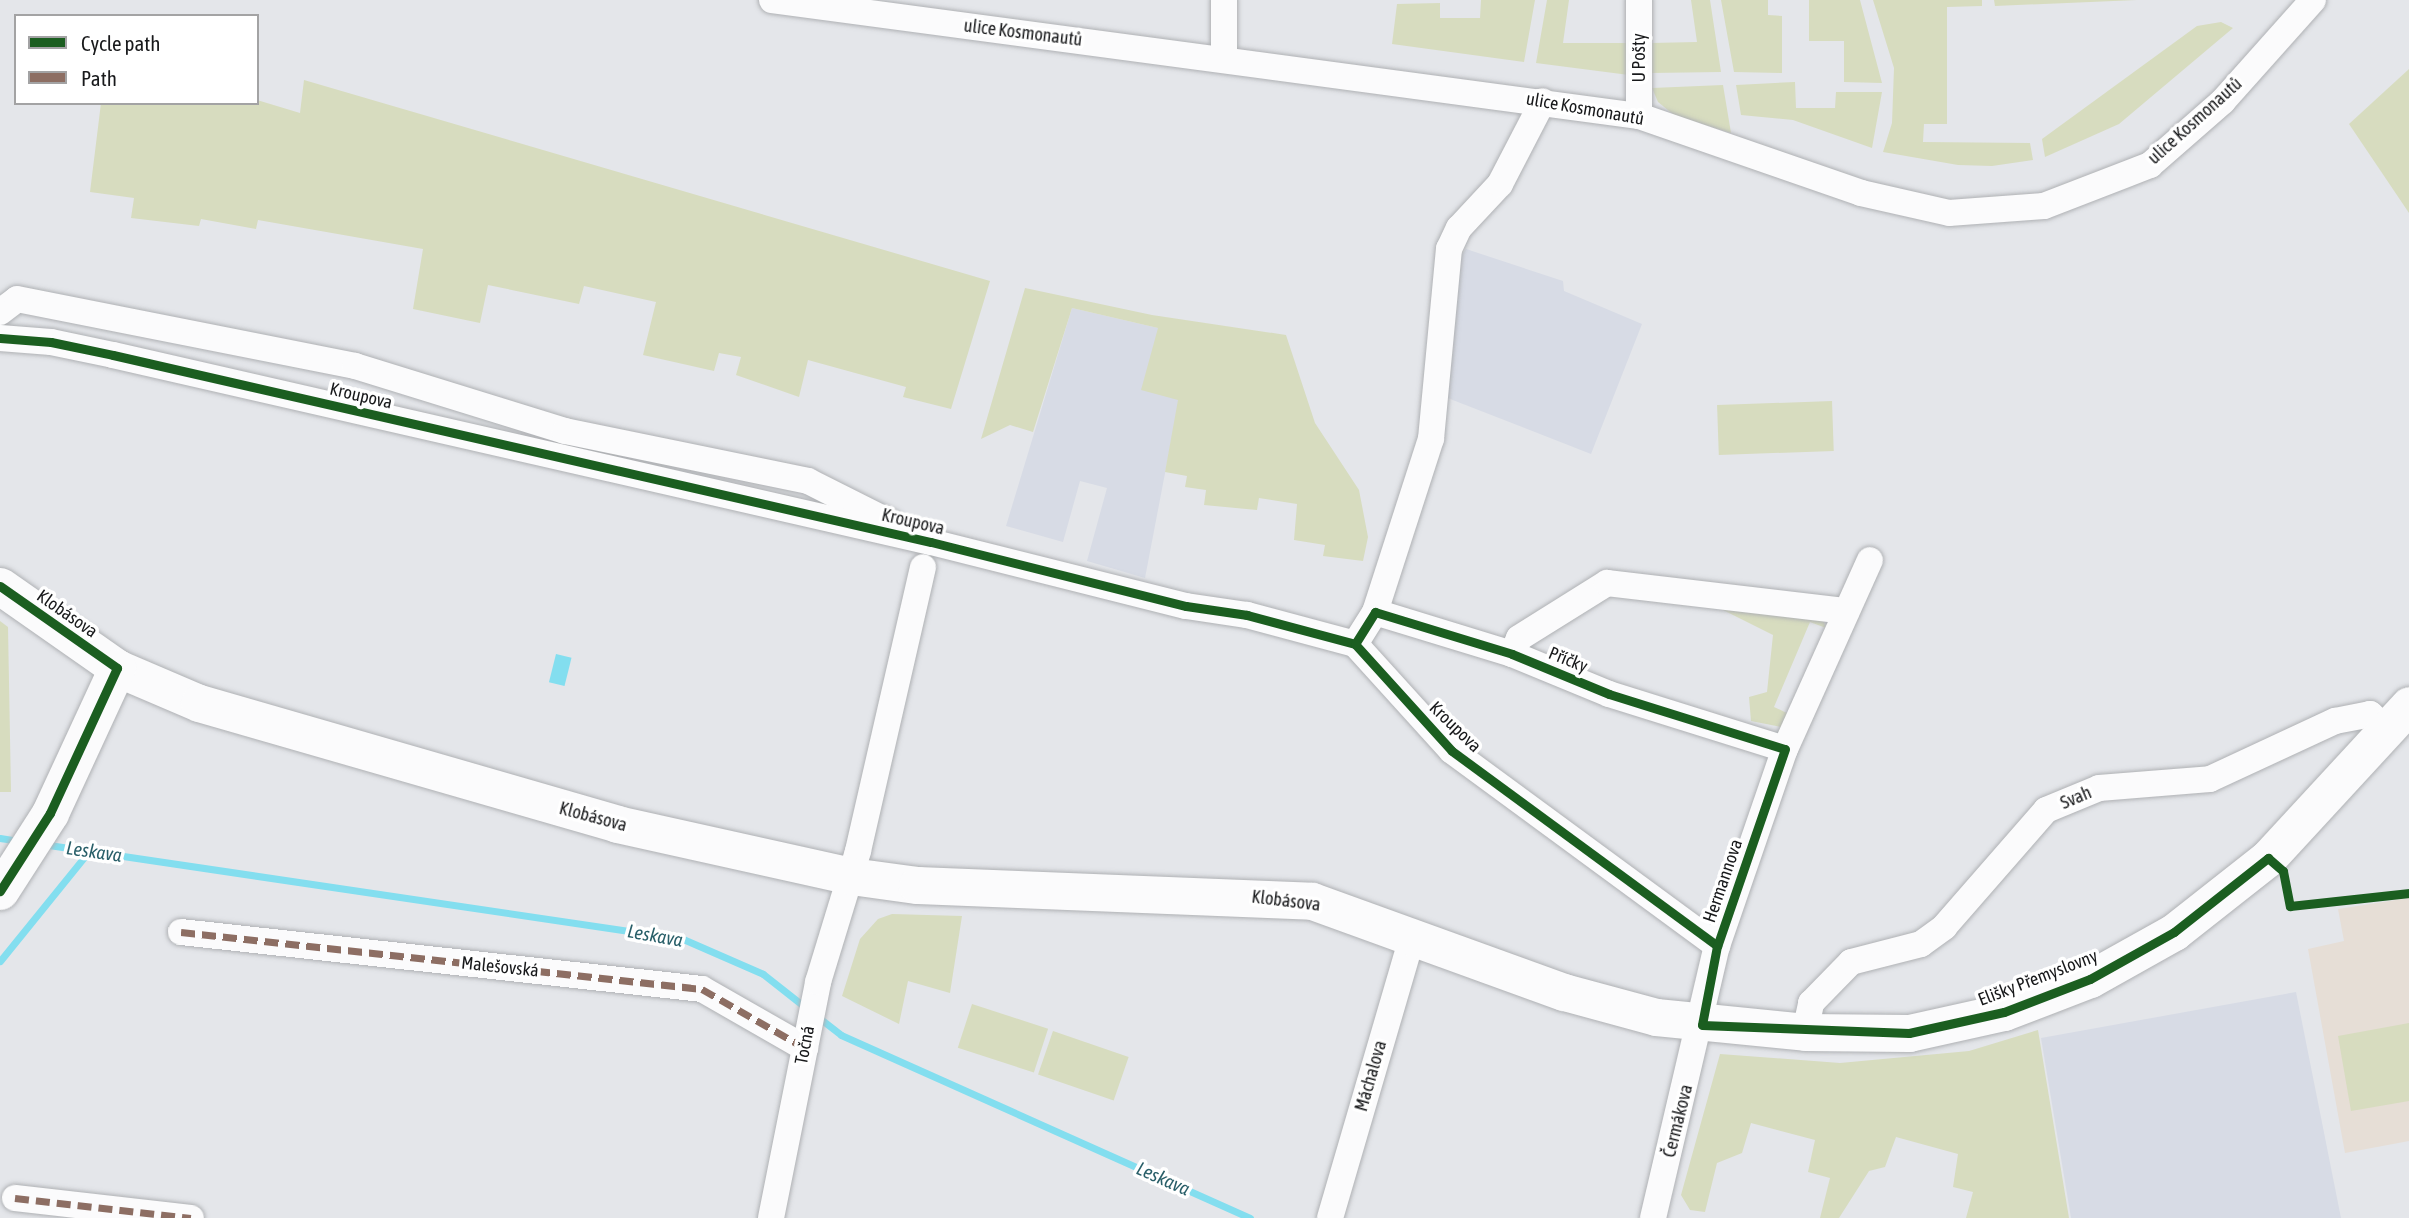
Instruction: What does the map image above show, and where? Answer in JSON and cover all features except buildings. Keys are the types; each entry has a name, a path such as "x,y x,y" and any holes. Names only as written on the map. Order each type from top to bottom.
{"street":[{"name":"ulice Kosmonautů","path":"772,0 807,2 1224,57 1544,100 1639,116 1861,193 1936,210 2044,206 2150,165 2222,101 2313,0"},
{"path":"1224,0 1224,57"},
{"name":"U Pošty","path":"1639,0 1639,116"},
{"path":"1355,644 1375,612 1431,439 1449,249 1459,228 1500,184 1544,100"},
{"name":"Kroupova","path":"0,312 17,299 355,366 565,431 808,481 927,555"},
{"name":"Kroupova","path":"0,338 101,353 927,555 1355,644 1452,751 1717,946"},
{"path":"851,876 927,555"},
{"name":"Hermannova","path":"1702,1025 1717,946 1785,749 1870,560"},
{"name":"Příčky","path":"1512,654 1520,638 1607,583 1846,611"},
{"name":"Klobásova","path":"0,586 117,668 199,703 534,801 851,876 917,885 1312,901 1413,935 1564,992 1702,1025"},
{"name":"Příčky","path":"1375,612 1512,654 1609,694 1785,749"},
{"path":"8,881 50,813 117,668"},
{"name":"Svah","path":"1805,1032 1811,1003 1851,962 1921,944 1944,927 2046,810 2099,788 2210,779 2335,721 2370,714 2398,718"},
{"name":"Elišky Přemyslovny","path":"1702,1025 1805,1032 1909,1033 2004,1012 2090,979 2174,932 2268,858 2398,718"},
{"name":"Točná","path":"771,1218 815,997 851,876"},
{"name":"Malešovská","path":"181,932 702,989 806,1042"},
{"name":"Máchalova","path":"1330,1218 1413,935"},
{"name":"Čermákova","path":"1654,1218 1702,1025"},
{"path":"15,1198 191,1218"}],"shaded area":[{"path":"1466,249 1563,281 1564,291 1642,324 1591,454 1445,397 1453,353 1456,263"},
{"path":"1072,308 1158,328 1179,400 1145,578 1087,561 1107,488 1080,481 1063,542 1006,526"},
{"path":"2409,898 2409,1141 2345,1153 2308,949 2344,941 2338,909"},
{"path":"2296,992 2341,1218 2071,1218 2041,1038"}],"green space":[{"path":"1481,0 1535,0 1524,62 1392,44 1397,4 1440,3 1440,18 1480,18"},
{"path":"1547,0 1569,0 1563,43 1630,43 1629,75 1536,63"},
{"path":"1691,0 1710,0 1721,72 1651,73 1651,43 1697,42"},
{"path":"1721,0 1768,0 1768,15 1782,16 1782,73 1734,72"},
{"path":"1809,0 1860,0 1882,83 1844,82 1844,41 1809,41"},
{"path":"1873,0 1982,0 1982,6 1947,7 1947,124 1924,124 1923,142 2030,143 2033,160 1992,166 1958,165 1883,152 1892,123 1894,68"},
{"path":"1994,0 2137,0 1995,6"},
{"path":"2221,22 2233,28 2119,124 2045,157 2042,139 2197,26"},
{"path":"2409,69 2409,213 2349,124"},
{"path":"304,80 990,281 951,409 903,397 906,387 808,360 799,397 736,375 741,357 719,353 714,371 643,355 656,302 584,286 579,304 488,285 480,323 413,309 423,249 258,220 256,229 201,219 199,226 131,218 134,198 90,192 101,105 259,105 259,101 300,113"},
{"path":"1795,82 1796,108 1835,108 1836,92 1882,92 1872,148 1793,120 1741,115 1736,85"},
{"path":"1723,85 1731,133 1674,115 1658,102 1652,88"},
{"path":"1025,288 1152,315 1286,335 1315,423 1359,490 1368,537 1363,561 1323,556 1325,545 1294,540 1297,504 1259,498 1257,510 1204,505 1206,490 1185,487 1187,476 1165,472 1178,400 1141,390 1158,328 1072,308 1033,432 1010,425 981,439"},
{"path":"1832,401 1834,451 1719,455 1717,405"},
{"path":"1711,604 1822,617 1826,628 1810,622 1774,707 1789,714 1781,727 1751,721 1749,697 1767,692 1773,635"},
{"path":"0,621 8,627 11,792 0,792"},
{"path":"892,914 962,916 950,993 908,981 899,1024 842,996 860,939 878,919"},
{"path":"972,1004 1048,1029 1034,1072 958,1048"},
{"path":"2409,1023 2409,1101 2351,1111 2338,1036"},
{"path":"2038,1030 2069,1218 1966,1218 1973,1192 1953,1187 1958,1154 1896,1137 1885,1167 1869,1171 1839,1218 1820,1218 1830,1178 1808,1172 1815,1140 1751,1123 1742,1153 1717,1163 1705,1212 1690,1210 1681,1195 1720,1054 1840,1063 1969,1051"},
{"path":"1053,1031 1129,1057 1114,1101 1038,1074"}],"water":[{"path":"556,654 572,658 565,686 549,682"}],"waterway":[{"name":"Leskava","path":"0,838 20,841"},
{"name":"Leskava","path":"42,844 683,939 763,974 806,1008"},
{"path":"0,961 90,850"},
{"name":"Leskava","path":"818,1017 841,1035 1250,1218"}],"marked path":[{"path":"181,932 702,989 805,1048"},
{"path":"15,1198 191,1218"}],"cycle path":[{"path":"0,338 51,342 113,355 931,542 1186,606 1247,615 1355,644 1452,751 1717,946"},
{"path":"0,586 117,668 50,813 0,891"},
{"path":"1355,644 1375,612 1512,654 1609,694 1785,749 1717,946 1702,1025 1909,1033 2004,1012 2090,979 2174,932 2268,858 2283,871 2290,906 2409,893"}]}
